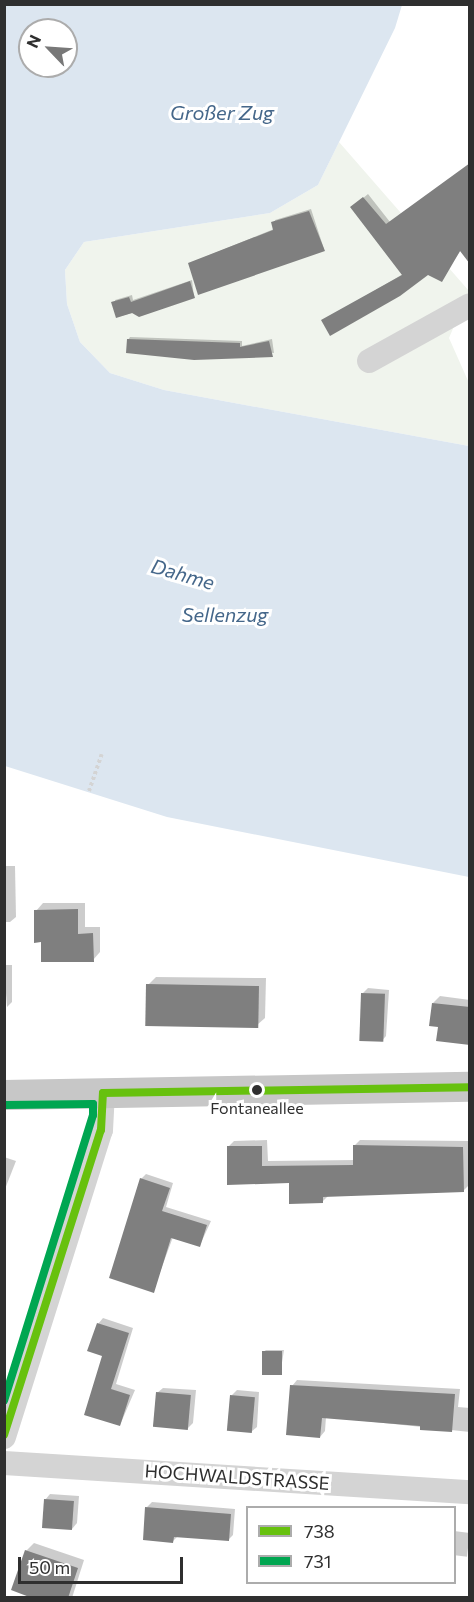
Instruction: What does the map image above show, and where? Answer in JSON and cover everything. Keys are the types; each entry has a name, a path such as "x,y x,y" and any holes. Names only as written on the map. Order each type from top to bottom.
{"main road":[{"path":"4,1095 470,1087"}],"street":[{"path":"369,361 470,305"},
{"path":"4,1437 101,1130 103,1093"},
{"name":"HOCHWALDSTRASSE","path":"4,1463 470,1492"}],"path":[{"path":"89,791 102,754"}],"shaded area":[{"path":"339,142 469,291 449,338 469,383 469,446 164,390 110,373 80,342 67,304 65,270 84,242 270,213 318,185"}],"water":[{"name":"Sellenzug","path":"5,4 402,5 395,28 318,185 270,213 84,242 65,270 67,304 80,342 110,373 164,390 469,446 469,877 167,817 5,766"}],"building":[{"path":"470,163 470,264 460,251 442,282 428,275 400,296 330,336 321,320 402,275 350,207 363,197 386,224"},
{"path":"309,211 325,251 198,295 188,263 273,230 271,222"},
{"path":"190,281 195,298 139,317 132,313 116,318 111,302 129,297 131,302"},
{"path":"127,339 240,343 240,347 269,341 273,357 194,360 126,353"},
{"path":"78,909 78,934 93,933 94,962 41,962 41,942 34,943 34,910"},
{"path":"146,984 259,986 258,1028 145,1026"},
{"path":"361,993 385,994 383,1042 359,1041"},
{"path":"432,1003 470,1007 470,1045 436,1041 438,1027 429,1026"},
{"path":"353,1145 463,1147 464,1192 323,1197 323,1203 289,1204 289,1183 227,1185 227,1146 262,1146 262,1166 353,1165"},
{"path":"140,1178 170,1188 162,1211 207,1225 200,1247 171,1238 154,1293 109,1278"},
{"path":"97,1323 129,1333 111,1389 130,1395 120,1426 84,1415 102,1356 87,1351"},
{"path":"262,1351 282,1351 282,1375 262,1375"},
{"path":"290,1385 455,1394 452,1432 420,1430 420,1426 322,1418 320,1438 286,1435"},
{"path":"156,1392 191,1395 188,1430 153,1427"},
{"path":"230,1395 255,1397 252,1433 227,1431"},
{"path":"44,1499 74,1501 72,1530 42,1528"},
{"path":"145,1507 231,1514 229,1541 174,1537 173,1543 143,1540"},
{"path":"25,1550 78,1568 68,1598 32,1598 11,1590"}],"transit line":[{"name":"738","path":"103,1093 470,1087"},
{"name":"738","path":"4,1435 101,1130 103,1093"},
{"name":"731","path":"4,1105 93,1104 93,1115 4,1400"}],"place":[{"name":"Fontaneallee","path":"257,1090"}],"water label":[{"name":"Großer Zug","path":"222,112"},
{"name":"Dahme","path":"183,574"}]}
